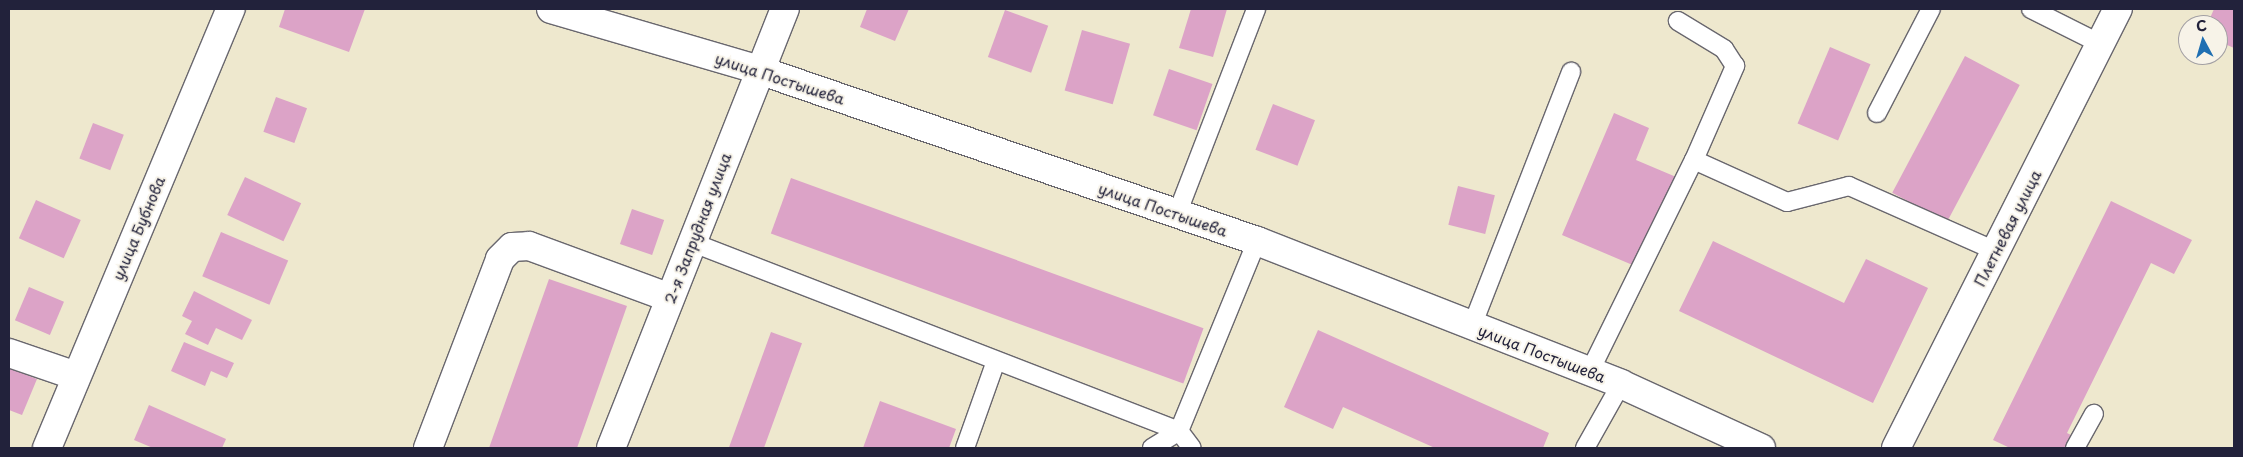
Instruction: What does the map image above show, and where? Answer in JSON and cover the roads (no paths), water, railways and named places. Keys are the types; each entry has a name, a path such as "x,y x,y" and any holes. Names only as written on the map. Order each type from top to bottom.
{"main road":[{"name":"улица Бубнова","path":"47,448 230,9"},
{"name":"улица Постышева","path":"551,9 591,14 1256,241 1590,371 1761,448"},
{"name":"2-я Запрудная улица","path":"611,448 759,70 785,9"},
{"name":"Плетневая улица","path":"1896,448 2118,9"},
{"path":"428,448 500,259 512,247 529,246 670,298"},
{"path":"9,353 76,376"}],"lane":[{"path":"1177,214 1256,9"},
{"path":"1877,113 1931,9"},
{"path":"2031,9 2101,44"},
{"path":"1590,371 1694,160 1736,66 1724,49 1678,21"},
{"path":"1472,326 1571,72"},
{"path":"1694,160 1788,202 1849,186 1996,251"},
{"path":"1152,448 1179,432 1256,241"},
{"path":"691,242 1179,432 1192,448"},
{"path":"965,448 996,361"},
{"path":"1585,448 1621,384"},
{"path":"2076,448 2094,414"}]}
